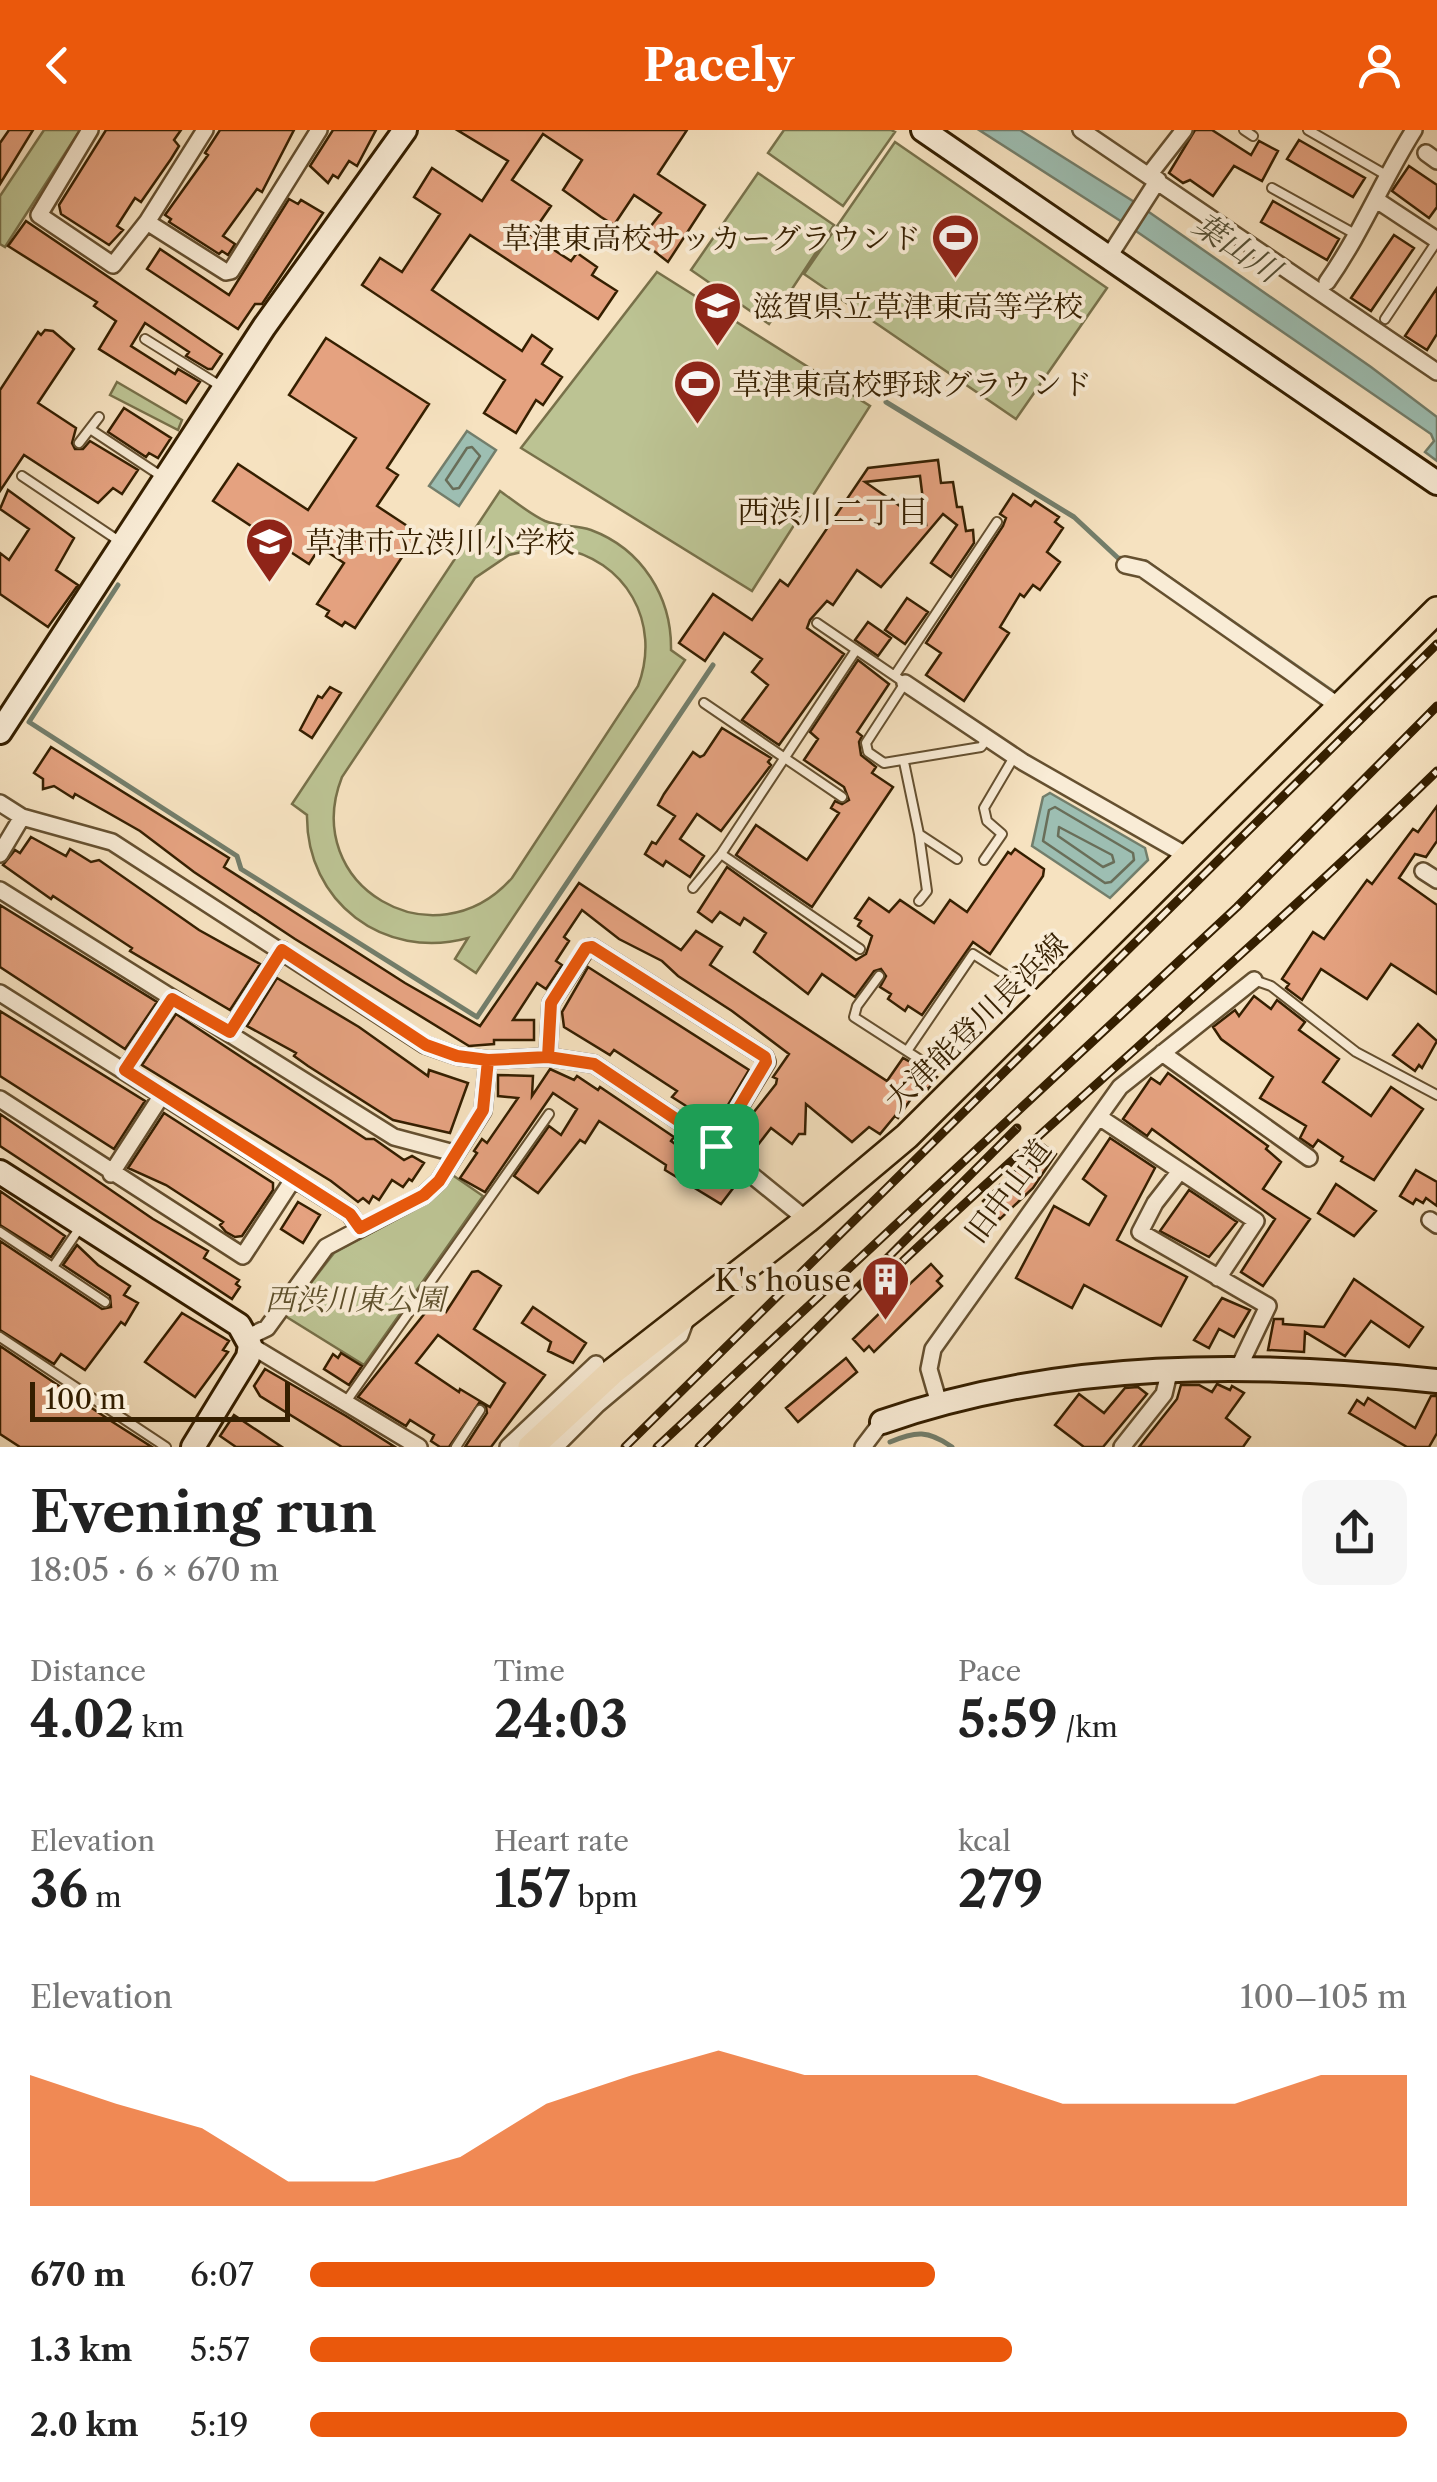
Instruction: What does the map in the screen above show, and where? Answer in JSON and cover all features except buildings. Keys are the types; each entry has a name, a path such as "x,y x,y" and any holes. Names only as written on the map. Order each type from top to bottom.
{"main road":[{"name":"大津能登川長浜線","path":"545,1441 689,1311 907,1136 1437,610"}],"street":[{"path":"90,130 40,215 113,265 147,222 205,130"},
{"path":"147,222 226,272 231,271 319,130"},
{"path":"0,732 224,388 405,130"},
{"path":"923,130 1437,483"},
{"path":"1083,130 1437,372"},
{"path":"1108,258 1184,130"},
{"path":"1327,282 1359,236 1378,202 1386,175 1414,130"},
{"path":"1378,202 1437,240"},
{"path":"1125,565 1143,569 1340,708"},
{"path":"900,679 1014,757 1191,858"},
{"path":"0,802 22,817 112,842 426,1045 457,1056 488,1060 548,1057 594,1064 716,1146 807,1220"},
{"path":"0,854 22,817"},
{"path":"0,890 394,1137 454,1153"},
{"path":"548,1057 551,1003 586,948 592,947 765,1057 766,1062 716,1146"},
{"path":"230,1032 282,950"},
{"name":"旧中山道","path":"940,1406 929,1370 932,1349 1018,1224 1120,1087 1254,980"},
{"path":"0,993 350,1214 360,1228"},
{"path":"125,1070 172,999"},
{"path":"1162,1053 1309,1158"},
{"path":"249,1341 268,1328 326,1247 424,1195 439,1181 483,1110 488,1060"},
{"path":"112,1174 162,1095"},
{"path":"0,1099 243,1256 294,1178"},
{"path":"1099,1117 1256,1221 1218,1278"},
{"path":"1180,1171 1154,1203 1140,1232 1268,1306 1239,1368"},
{"path":"0,1172 238,1325 249,1341 419,1447"},
{"path":"198,1445 248,1357 249,1341"},
{"path":"508,1447 596,1364"},
{"path":"863,1447 882,1422 1057,1381 1170,1369 1310,1368 1437,1382"},
{"path":"1122,1447 1164,1394 1170,1369"}],"lane":[{"path":"1244,130 1252,136"},
{"path":"1308,130 1386,175"},
{"path":"1272,188 1359,236"},
{"path":"1385,319 1437,240"},
{"path":"145,339 224,388"},
{"path":"80,443 99,417"},
{"path":"90,429 164,478"},
{"path":"22,476 122,543"},
{"path":"987,739 981,747 904,762 884,763 865,748 900,679 996,522"},
{"path":"817,623 900,679"},
{"path":"693,888 720,854 856,650"},
{"path":"704,702 842,797"},
{"path":"984,860 1002,834 986,821 984,808 1014,757"},
{"path":"904,762 927,890 919,901"},
{"path":"918,834 956,858"},
{"path":"720,854 860,949"},
{"path":"907,1051 973,954 1045,1000"},
{"path":"879,976 857,1006 854,1017 919,1059"},
{"path":"1254,980 1271,986 1356,1052 1437,1095"},
{"path":"345,1404 549,1114"},
{"path":"53,1267 81,1226"},
{"path":"0,1232 105,1302"},
{"path":"0,1337 166,1447"},
{"path":"456,1447 480,1410"}],"green space":[{"path":"44,130 80,130 5,247 0,244 0,196"},
{"path":"784,130 895,132 843,206 768,153"},
{"name":"草津東高校サッカーグラウンド","path":"895,142 1107,288 1016,419 804,274"},
{"path":"758,173 834,225 769,324 691,270"},
{"name":"草津東高校野球グラウンド","path":"657,272 870,406 752,591 521,448"},
{"path":"117,382 182,420 178,430 110,395"},
{"path":"500,491 545,521 585,528 609,538 651,577 666,612 671,650 685,660 476,973 455,959 468,938 437,943 407,941 356,918 335,898 320,874 310,846 307,815 292,804","holes":["539,548 559,548 603,565 633,598 645,639 638,686 512,878 481,903 447,914 413,913 382,901 357,880 340,851 334,816 342,777 475,578 509,555"]},
{"name":"西渋川東公園","path":"451,1174 483,1196 364,1365 285,1316 334,1253 423,1205"}],"water":[{"path":"979,130 1020,130 1136,203 1371,367 1437,417 1437,461 1425,452 1434,441 1431,434 1133,229"},
{"path":"467,431 496,450 459,506 429,486"},
{"path":"1050,793 1145,848 1148,860 1110,898 1032,846 1043,797"}],"waterway":[{"path":"886,402 1074,517 1118,558 1146,562 1334,693"},
{"path":"118,585 29,722 237,856 241,869 477,1017 713,665"},
{"path":"890,1442 922,1434 952,1447"}],"railway":[{"path":"625,1447 1437,644"},
{"path":"657,1447 1237,907 1437,706"},
{"path":"903,1261 1437,771"},
{"path":"699,1447 1017,1128"}],"place":[{"name":"草津東高校サッカーグラウンド","path":"956,280"},
{"name":"滋賀県立草津東高等学校","path":"718,348"},
{"name":"草津東高校野球グラウンド","path":"697,426"},
{"name":"草津市立渋川小学校","path":"270,584"},
{"name":"K's house","path":"886,1322"}],"district":[{"name":"西渋川二丁目","path":"833,511"}],"route":[{"path":"716,1146 594,1064 548,1057 488,1060 457,1056 426,1045 282,950 230,1032 172,999 125,1070 350,1214 360,1228 424,1195 439,1181 483,1110 488,1060 533,1058 548,1057 551,1003 586,948 592,947 765,1057 766,1062 716,1146"}],"water label":[{"name":"葉山川","path":"1237,247"}]}
